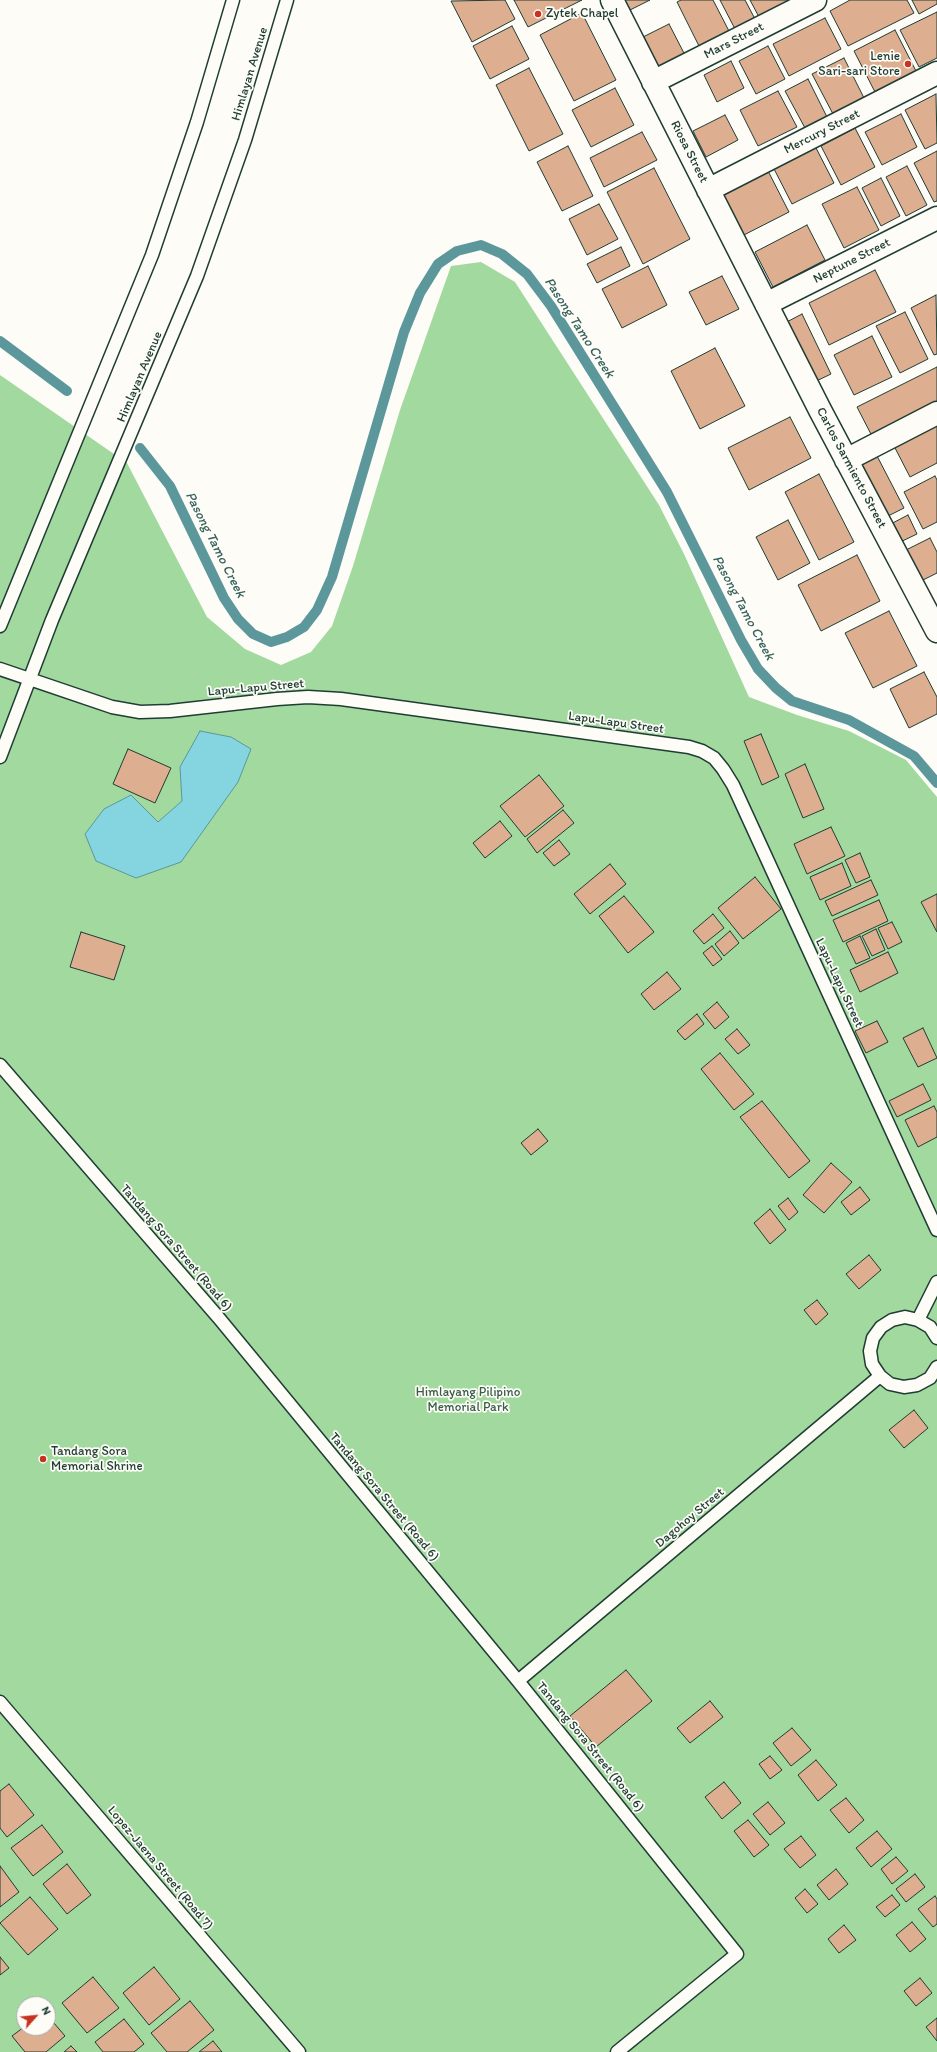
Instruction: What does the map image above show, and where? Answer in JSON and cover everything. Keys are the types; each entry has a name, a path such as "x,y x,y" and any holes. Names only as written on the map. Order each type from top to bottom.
{"street":[{"name":"Riosa Street","path":"612,0 766,304"},
{"name":"Mars Street","path":"653,82 815,0"},
{"name":"Mercury Street","path":"708,190 937,74"},
{"name":"Neptune Street","path":"766,304 937,218"},
{"name":"Carlos Sarmiento Street","path":"766,304 846,460 937,631"},
{"path":"846,460 937,413"}],"lane":[{"path":"0,626 152,256 197,122 233,0"},
{"name":"Himlayan Avenue","path":"0,758 52,620 197,276 245,140 287,0"},
{"name":"Lapu-Lapu Street","path":"0,669 112,707 140,712 170,711 277,698 308,697 341,699 689,747 702,751 714,758 723,769 732,785 937,1230"},
{"name":"Tandang Sora Street (Road 6)","path":"0,1065 218,1317 518,1681 737,1954 617,2052"},
{"path":"918,1320 937,1282"},
{"path":"937,1338 930,1327 918,1320 905,1317 892,1320 881,1327 873,1338 870,1351 872,1364 880,1376 890,1384 904,1387 918,1385 930,1378 937,1367"},
{"name":"Dagohoy Street","path":"518,1681 880,1376"},
{"name":"Lopez-Jaena Street (Road 7)","path":"0,1702 299,2052"}],"green space":[{"name":"Himlayang Pilipino Memorial Park","path":"481,262 515,282 659,505 684,554 749,697 797,715 849,731 906,760 937,797 937,2052 0,2052 0,375 127,463 207,617 245,649 281,665 311,652 332,626 353,566 400,410 451,266"}],"water":[{"path":"200,731 231,737 251,749 238,782 181,862 136,878 96,861 85,834 104,809 131,795 158,822 182,801 180,767"}],"building":[{"path":"505,0 515,19 472,42 451,1"},
{"name":"Zytek Chapel","path":"514,0 582,0 528,27"},
{"path":"620,0 650,0 626,12"},
{"path":"681,0 713,0 730,33 700,48 677,2"},
{"path":"720,0 745,0 755,19 735,29"},
{"path":"750,0 791,0 759,17"},
{"path":"850,0 907,0 914,13 848,46 830,11"},
{"path":"912,0 937,0 937,4 919,14"},
{"path":"937,12 937,58 919,67 900,30"},
{"path":"582,13 616,80 574,101 540,35"},
{"path":"825,18 841,49 789,76 773,44"},
{"path":"669,24 686,57 656,73 639,39"},
{"path":"512,26 529,59 490,79 473,46"},
{"path":"895,30 916,71 875,92 854,51"},
{"path":"768,46 785,79 756,94 739,61"},
{"path":"844,58 864,98 833,114 812,74"},
{"path":"731,61 744,88 717,102 704,75"},
{"path":"529,68 563,134 529,151 496,85"},
{"path":"808,79 827,117 805,128 785,91"},
{"path":"615,88 634,125 591,147 572,110"},
{"path":"778,91 797,127 758,146 740,110"},
{"path":"936,94 937,143 925,149 905,110"},
{"path":"901,114 917,147 882,165 865,132"},
{"path":"725,115 738,140 706,157 693,131"},
{"path":"855,128 875,167 841,185 821,146"},
{"path":"642,132 657,160 604,187 590,158"},
{"path":"814,144 834,183 792,204 772,165"},
{"path":"568,146 593,196 562,211 537,162"},
{"path":"937,151 937,201 934,202 914,163"},
{"path":"907,166 927,205 906,216 886,177"},
{"path":"766,167 789,212 736,239 714,194"},
{"path":"654,168 690,239 643,264 607,192"},
{"path":"881,178 900,216 881,226 862,188"},
{"path":"857,187 879,230 844,248 822,204"},
{"path":"599,204 618,239 587,255 569,219"},
{"path":"807,225 825,260 773,287 755,252"},
{"path":"621,247 630,266 597,283 587,264"},
{"path":"648,266 667,305 622,328 602,289"},
{"path":"875,270 896,312 829,345 809,303"},
{"path":"722,276 739,309 706,325 689,292"},
{"path":"936,295 937,354 934,355 911,308"},
{"path":"905,312 928,359 900,373 876,326"},
{"path":"802,314 831,374 810,384 781,325"},
{"path":"872,336 892,377 854,395 834,355"},
{"path":"715,348 745,406 700,429 671,371"},
{"path":"937,367 937,409 874,440 857,407"},
{"path":"790,417 811,458 749,490 728,448"},
{"path":"937,424 937,463 910,477 894,446"},
{"path":"876,454 904,508 882,519 855,465"},
{"path":"819,474 854,542 819,560 785,492"},
{"path":"935,476 937,480 937,522 923,529 904,492"},
{"path":"908,515 917,534 894,545 885,527"},
{"path":"788,520 810,563 778,580 756,537"},
{"path":"930,538 937,552 937,573 919,582 904,551"},
{"path":"857,555 880,601 821,631 798,585"},
{"path":"889,611 917,666 873,688 845,633"},
{"path":"924,672 937,697 937,714 909,728 890,689"},
{"path":"761,734 779,777 762,785 744,741"},
{"path":"128,749 171,768 155,803 113,784"},
{"path":"805,764 824,809 803,818 785,774"},
{"path":"539,775 564,806 525,837 500,806"},
{"path":"563,810 574,823 537,853 527,839"},
{"path":"500,821 512,836 485,858 473,843"},
{"path":"831,827 845,856 807,874 794,844"},
{"path":"559,840 570,854 554,866 543,853"},
{"path":"860,853 870,877 856,883 845,860"},
{"path":"842,863 851,886 820,900 810,877"},
{"path":"610,864 626,884 590,914 574,894"},
{"path":"755,877 781,909 743,939 718,908"},
{"path":"871,880 878,895 832,916 825,901"},
{"path":"937,894 937,932 921,902"},
{"path":"624,896 654,932 628,953 599,916"},
{"path":"879,900 888,921 843,942 833,920"},
{"path":"713,914 724,928 704,944 693,931"},
{"path":"892,922 902,942 888,949 878,928"},
{"path":"876,929 885,950 872,956 862,936"},
{"path":"730,931 739,943 724,956 715,944"},
{"path":"81,932 125,946 114,980 70,967"},
{"path":"860,936 870,958 856,964 846,943"},
{"path":"712,946 722,959 713,966 703,953"},
{"path":"888,952 898,973 860,992 850,970"},
{"path":"667,972 681,989 654,1010 641,994"},
{"path":"717,1002 729,1017 715,1029 703,1014"},
{"path":"697,1014 704,1024 685,1040 677,1031"},
{"path":"877,1021 888,1042 866,1053 855,1031"},
{"path":"923,1028 937,1058 918,1067 903,1038"},
{"path":"737,1029 750,1045 738,1054 725,1039"},
{"path":"720,1053 754,1094 734,1110 701,1069"},
{"path":"923,1084 931,1100 897,1117 889,1101"},
{"path":"762,1101 810,1161 789,1178 740,1117"},
{"path":"934,1106 937,1112 937,1137 918,1147 905,1120"},
{"path":"538,1129 548,1141 531,1155 521,1143"},
{"path":"831,1163 852,1182 824,1213 803,1195"},
{"path":"860,1187 870,1200 851,1215 841,1202"},
{"path":"788,1198 798,1212 789,1220 778,1206"},
{"path":"770,1209 786,1230 770,1244 754,1223"},
{"path":"869,1255 881,1270 859,1289 846,1274"},
{"path":"817,1300 828,1314 816,1325 804,1310"},
{"path":"914,1410 928,1428 904,1448 889,1430"},
{"path":"626,1670 652,1701 596,1747 570,1716"},
{"path":"710,1701 723,1717 690,1743 677,1728"},
{"path":"792,1728 811,1750 791,1766 773,1743"},
{"path":"770,1756 782,1770 770,1779 759,1764"},
{"path":"816,1760 837,1785 818,1801 798,1775"},
{"path":"724,1782 741,1803 722,1819 705,1797"},
{"path":"9,1784 34,1815 7,1837 0,1828 0,1791"},
{"path":"846,1798 864,1820 849,1833 830,1810"},
{"path":"768,1802 785,1823 770,1835 753,1814"},
{"path":"748,1820 769,1845 754,1857 734,1831"},
{"path":"42,1825 63,1852 33,1876 11,1848"},
{"path":"877,1831 892,1849 871,1867 856,1848"},
{"path":"801,1836 816,1855 800,1868 784,1849"},
{"path":"896,1857 908,1871 892,1884 881,1869"},
{"path":"67,1864 91,1895 67,1914 43,1884"},
{"path":"0,1866 19,1892 0,1907"},
{"path":"836,1869 848,1884 829,1900 817,1885"},
{"path":"915,1874 925,1887 906,1902 896,1889"},
{"path":"805,1889 818,1904 807,1913 795,1898"},
{"path":"892,1895 900,1905 885,1917 876,1907"},
{"path":"935,1896 937,1899 937,1924 933,1927 918,1909"},
{"path":"30,1897 58,1929 28,1955 0,1923"},
{"path":"912,1922 926,1939 910,1952 896,1935"},
{"path":"844,1925 856,1940 839,1953 828,1939"},
{"path":"0,1957 9,1968 0,1975"},
{"path":"154,1967 180,1999 149,2025 123,1993"},
{"path":"93,1977 119,2008 87,2033 62,2003"},
{"path":"920,1978 932,1993 916,2006 904,1991"},
{"path":"190,2001 214,2030 187,2052 167,2052 151,2033"},
{"path":"937,2018 937,2041 926,2027"},
{"path":"124,2019 144,2044 134,2052 103,2052 95,2042"},
{"path":"56,2025 65,2036 46,2052 25,2052 12,2036 16,2033 16,2036 56,2036"},
{"path":"213,2041 222,2052 199,2052"},
{"path":"71,2046 77,2052 64,2052"}],"waterway":[{"name":"Pasong Tamo Creek","path":"140,448 170,486 224,598 238,619 253,634 271,642 287,637 304,627 317,610 332,577 404,332 420,293 438,264 457,251 481,245 502,254 527,274 551,306 667,492 741,640 758,669 776,688 792,701 849,720 914,756 937,783"},
{"name":"Pasong Tamo Creek","path":"0,341 67,391"}],"place":[{"name":"Zytek Chapel","path":"538,14"},
{"name":"Lenie Sari-sari Store","path":"908,64"},
{"name":"Tandang Sora Memorial Shrine","path":"43,1459"}]}
